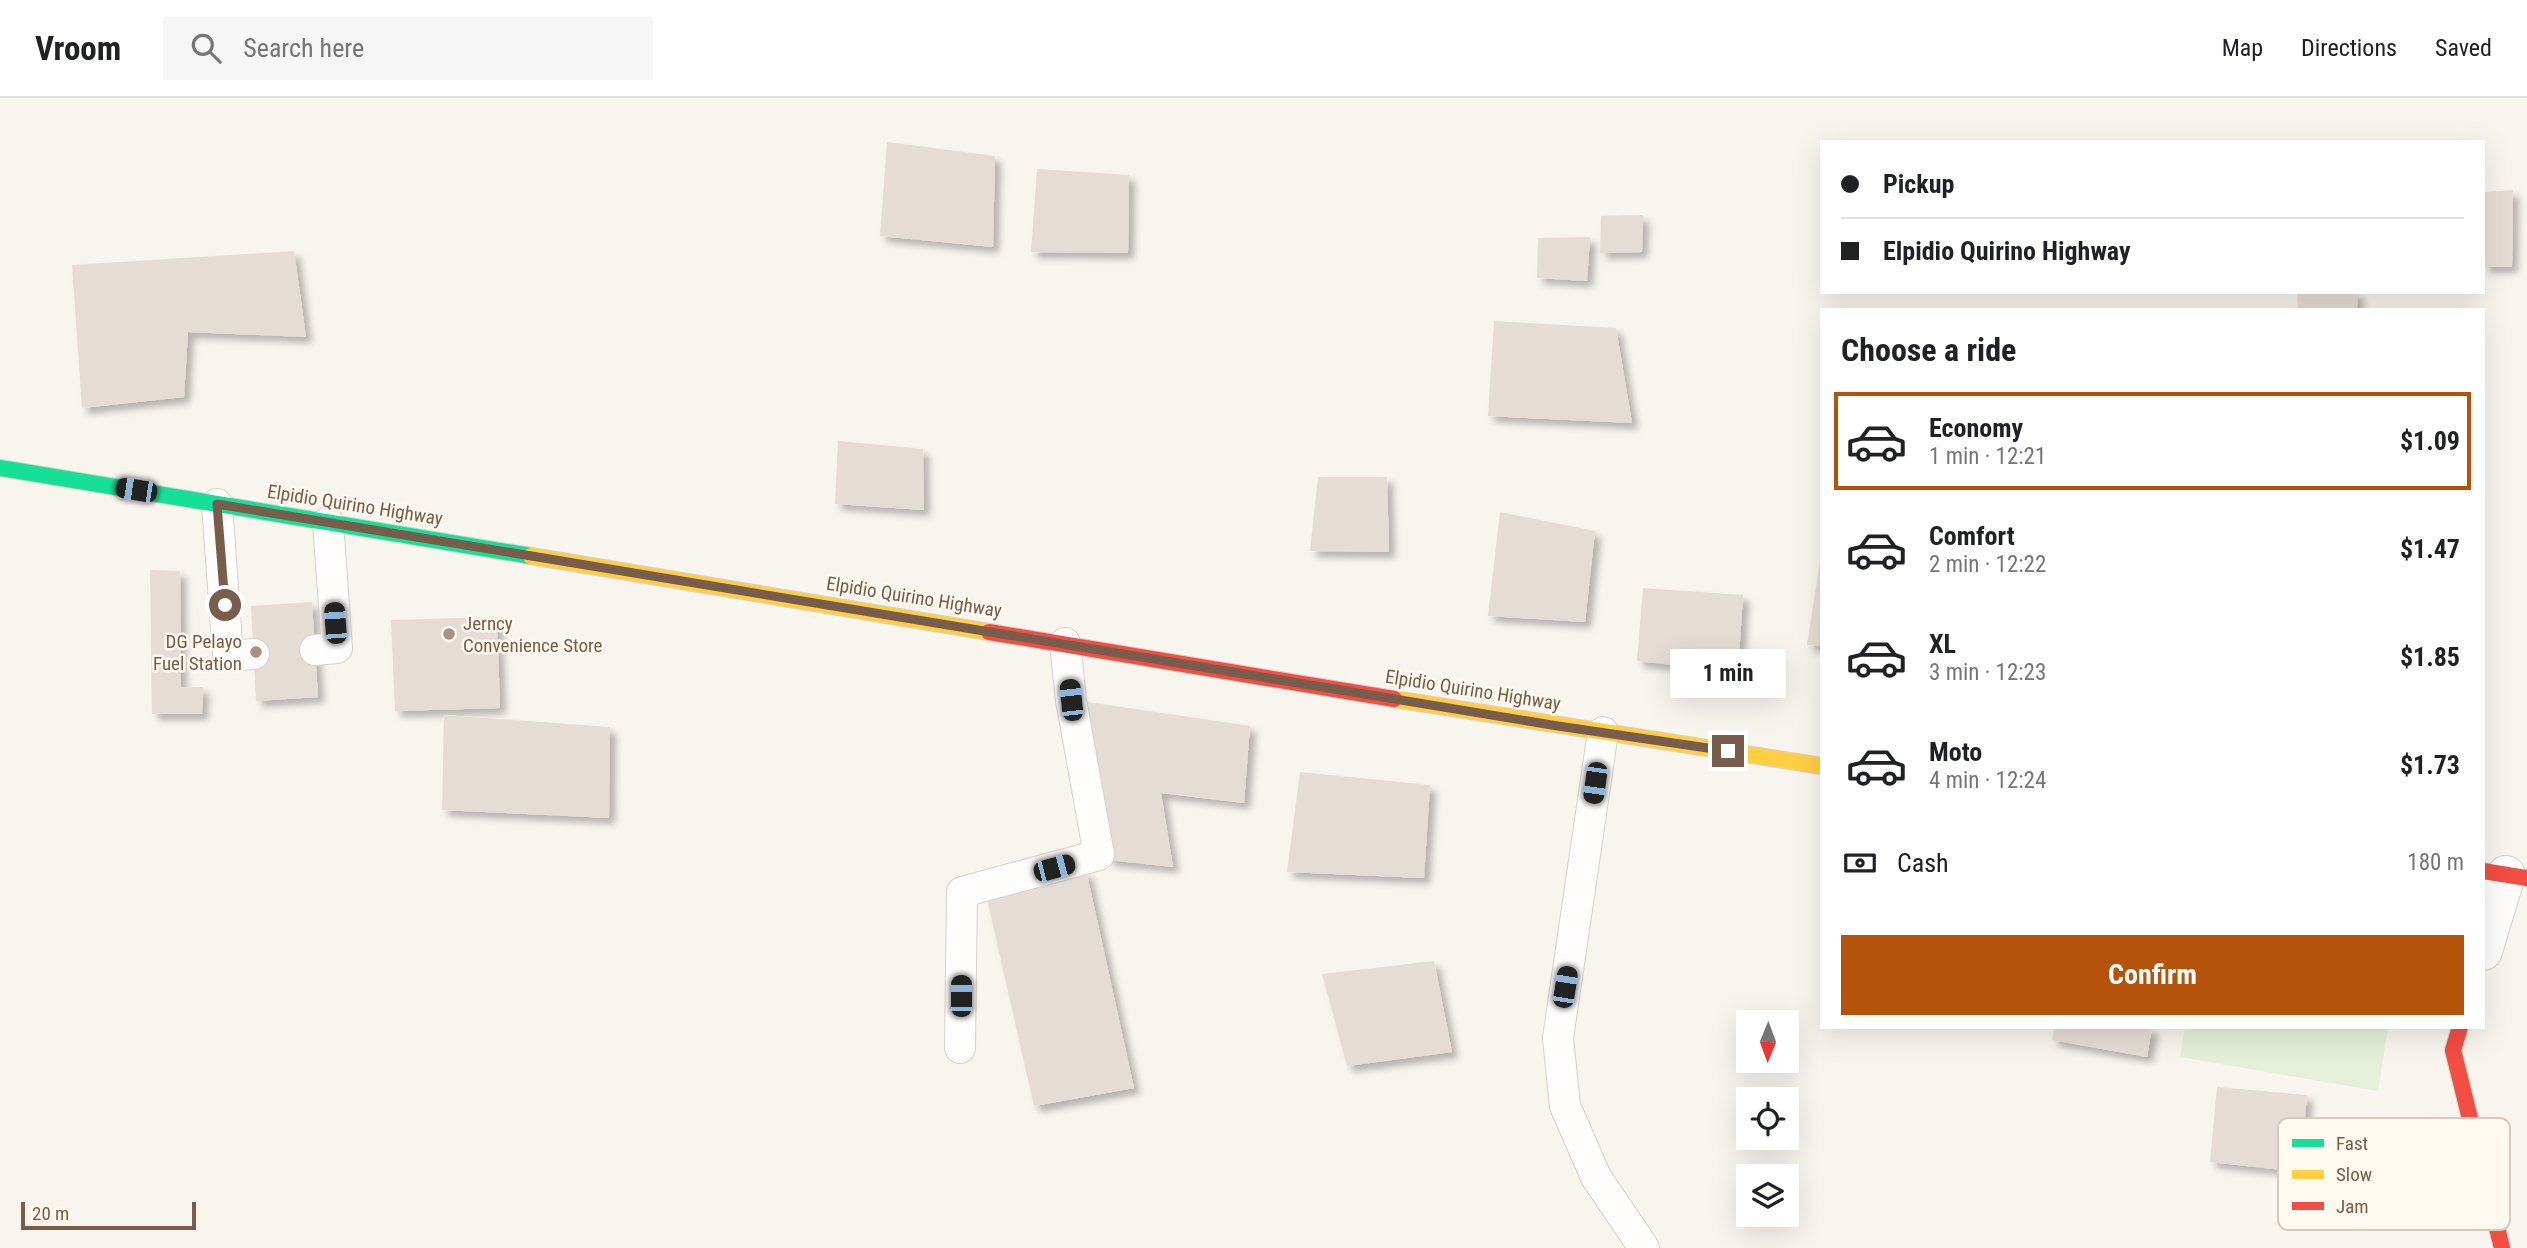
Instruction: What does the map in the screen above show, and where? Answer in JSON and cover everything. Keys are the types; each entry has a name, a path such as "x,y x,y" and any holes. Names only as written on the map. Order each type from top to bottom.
{"main road":[{"name":"Elpidio Quirino Highway","path":"0,468 1820,766"},
{"path":"2459,1029 2453,1050 2469,1118"},
{"path":"2497,1230 2501,1248"}],"street":[{"path":"2485,944 2505,875"}],"lane":[{"path":"217,504 228,656 254,654"},
{"path":"315,650 337,648 328,522"},
{"path":"960,1048 962,892 1099,855 1071,700 1065,643"},
{"path":"1603,732 1558,1038 1565,1106 1596,1177 1644,1248"}],"green space":[{"path":"2185,1029 2388,1029 2378,1091 2180,1057"}],"building":[{"path":"887,142 995,156 993,247 880,236"},
{"path":"1037,169 1129,175 1128,253 1031,252"},
{"path":"2513,190 2512,267 2485,267 2485,192"},
{"path":"1643,215 1642,252 1600,253 1601,216"},
{"path":"1590,237 1587,281 1537,278 1538,238"},
{"path":"294,251 306,337 188,332 184,397 82,408 72,265"},
{"path":"2297,294 2358,294 2357,308 2298,308"},
{"path":"1494,321 1616,328 1632,423 1488,416"},
{"path":"838,441 923,449 924,510 835,504"},
{"path":"1318,477 1387,477 1389,552 1310,551"},
{"path":"1500,512 1595,531 1585,622 1488,616"},
{"path":"1820,562 1820,646 1807,645"},
{"path":"150,570 180,571 181,687 203,687 202,714 152,714"},
{"path":"1643,588 1743,595 1738,672 1637,661"},
{"path":"312,602 318,697 256,701 251,606"},
{"path":"497,617 500,708 395,711 391,620"},
{"path":"1081,701 1250,726 1244,803 1161,793 1173,867 1108,860"},
{"path":"444,715 610,727 609,818 442,810"},
{"path":"1300,772 1430,785 1424,878 1287,872"},
{"path":"1086,870 1134,1088 1034,1106 987,899"},
{"path":"1434,961 1452,1052 1347,1066 1322,974"},
{"path":"2054,1029 2152,1029 2147,1057 2052,1040"},
{"path":"2217,1087 2307,1095 2305,1118 2278,1118 2278,1170 2210,1162"}],"traffic: fast":[{"path":"0,468 531,556"}],"traffic: slow":[{"path":"531,556 989,632"},
{"path":"1394,699 1820,766"}],"traffic: jam":[{"path":"989,632 1394,699"},
{"path":"2485,871 2527,878"},
{"path":"2459,1029 2453,1050 2470,1118"},
{"path":"2498,1230 2502,1248"}],"place":[{"name":"Jerncy Convenience Store","path":"449,634"},
{"name":"DG Pelayo Fuel Station","path":"256,652"}],"route":[{"path":"225,605 217,504 1558,726 1728,751"}]}
